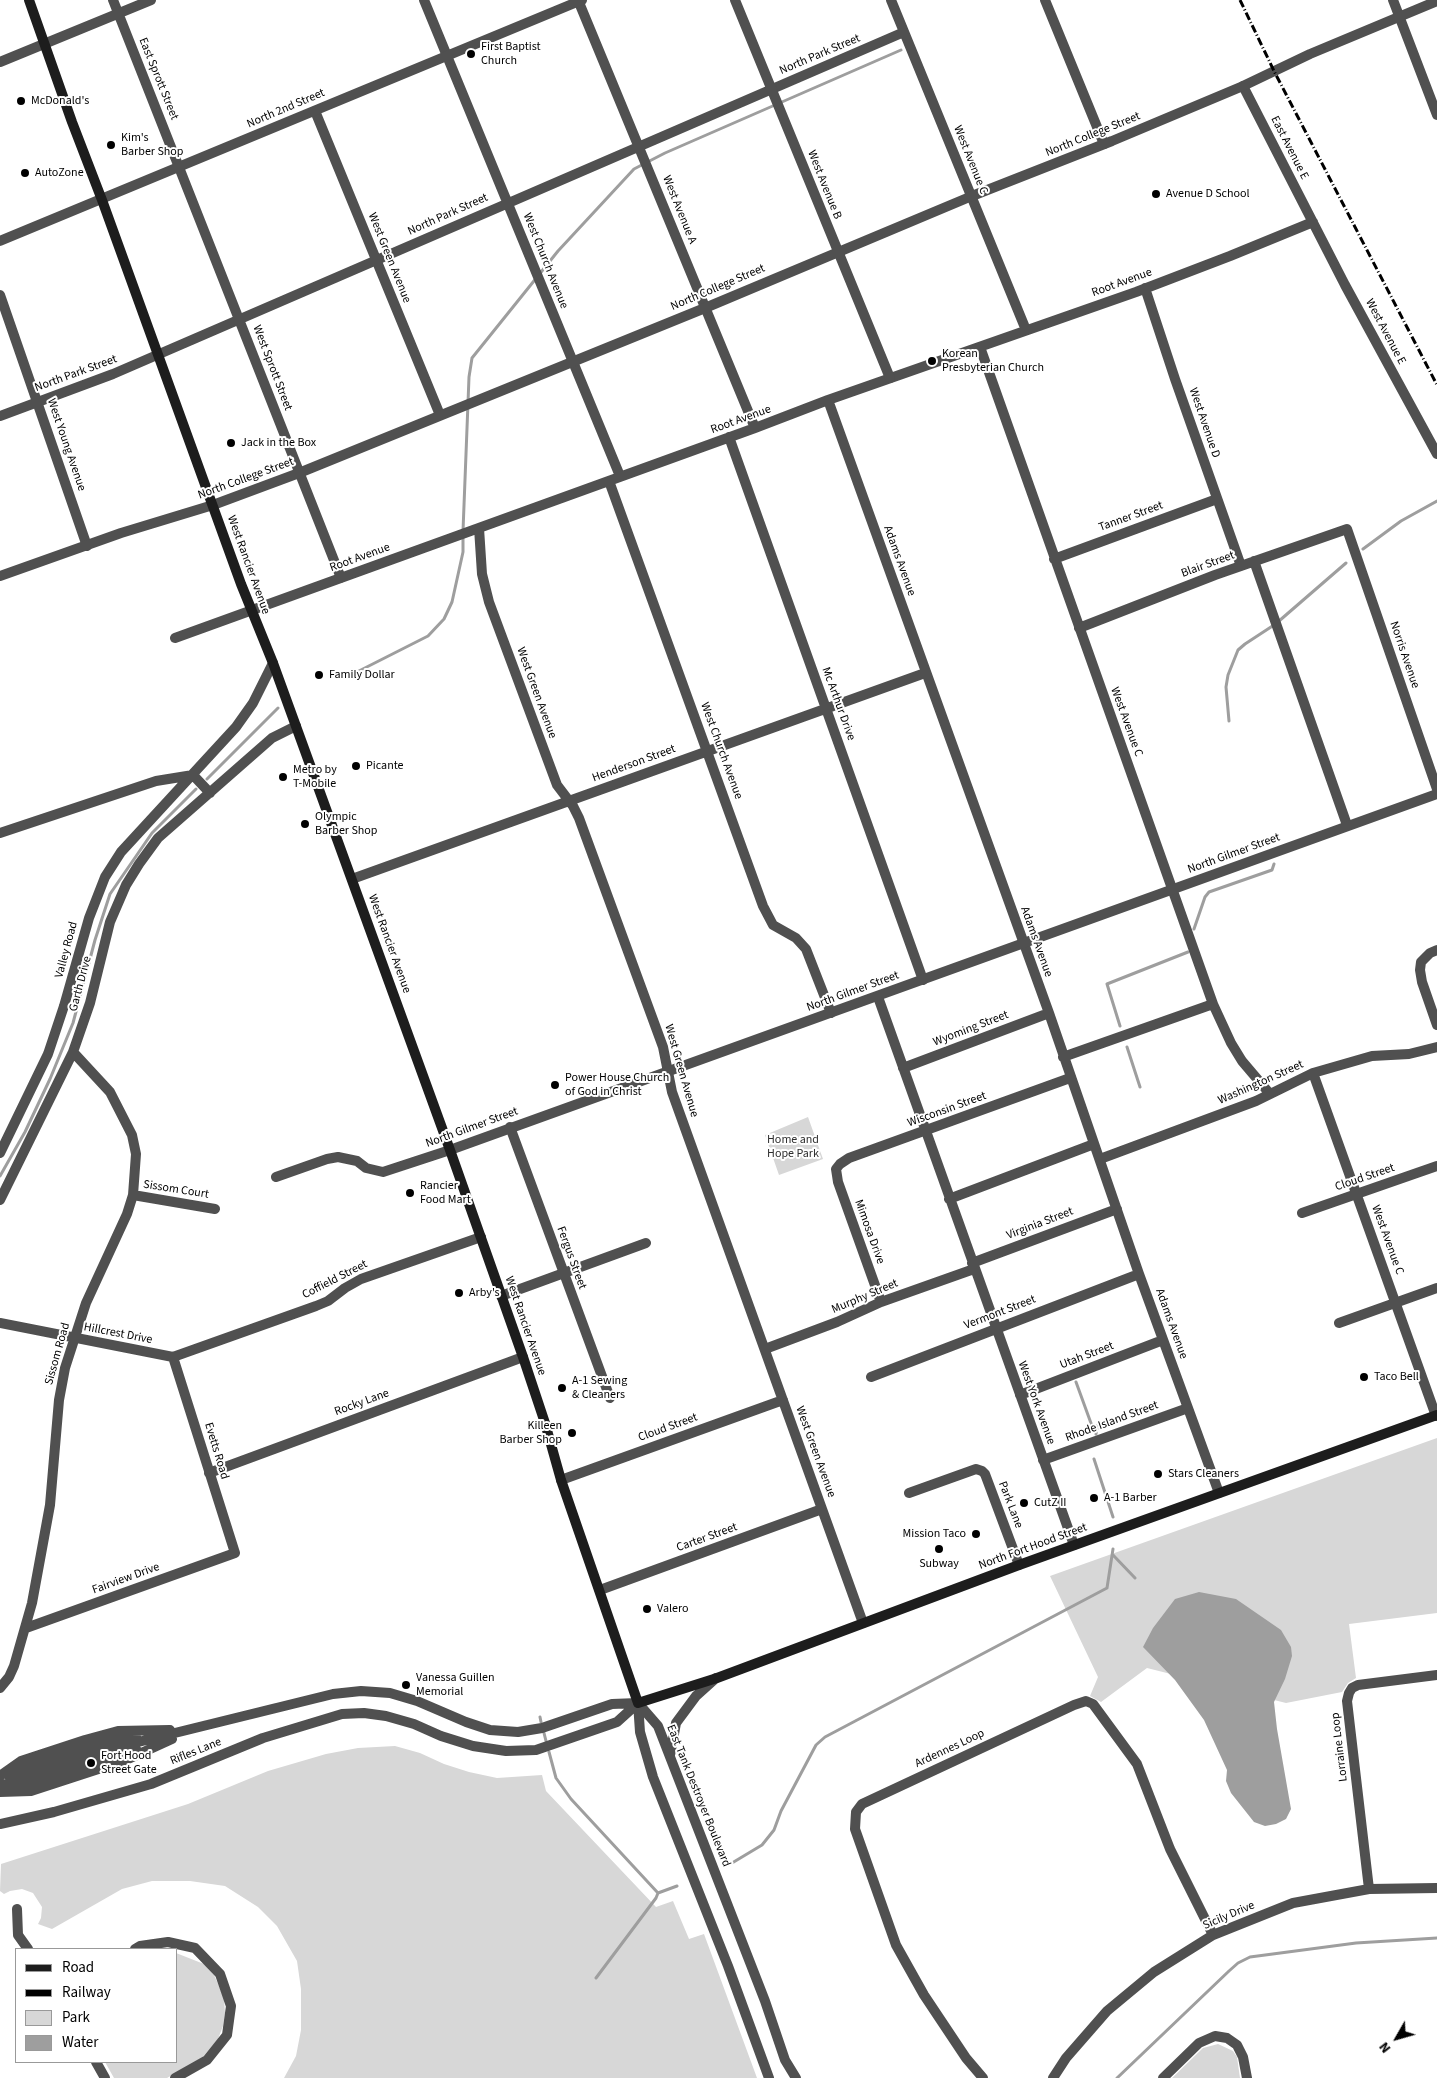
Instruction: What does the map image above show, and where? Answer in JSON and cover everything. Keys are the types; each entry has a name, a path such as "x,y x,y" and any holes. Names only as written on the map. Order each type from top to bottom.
{"main road":[{"name":"West Rancier Avenue","path":"29,0 251,611 273,663 450,1150 523,1357 545,1423 561,1480 638,1703"},
{"name":"North Fort Hood Street","path":"638,1703 717,1678 1019,1565 1436,1415"}],"street":[{"name":"East Sprott Street","path":"113,0 180,167"},
{"path":"0,62 151,0"},
{"name":"West Church Avenue","path":"424,0 620,476"},
{"name":"North 2nd Street","path":"0,241 579,0"},
{"name":"West Avenue A","path":"579,0 755,428"},
{"name":"West Avenue B","path":"735,0 890,378"},
{"name":"West Avenue C","path":"891,0 1026,330"},
{"path":"1045,0 1104,144"},
{"path":"1393,0 1437,115"},
{"name":"North College Street","path":"0,576 213,505 299,473 705,308 837,251 1104,144 1243,86 1310,54 1437,1"},
{"name":"North Park Street","path":"0,416 114,374 508,202 641,150 774,92 904,32"},
{"name":"East Avenue E","path":"1243,86 1313,222"},
{"name":"West Green Avenue","path":"315,111 440,416"},
{"name":"West Sprott Street","path":"180,167 340,578"},
{"name":"Root Avenue","path":"175,638 828,400 1145,288 1221,260 1313,222"},
{"name":"West Avenue E","path":"1313,222 1437,454"},
{"name":"West Avenue D","path":"1145,288 1241,566"},
{"name":"West Young Avenue","path":"0,295 87,546"},
{"name":"West Avenue C","path":"980,347 1078,628 1213,1004 1231,1043 1270,1094"},
{"name":"Adams Avenue","path":"828,400 1049,1013 1139,1274 1219,1493"},
{"name":"Mc Arthur Drive","path":"729,437 923,980"},
{"name":"West Church Avenue","path":"609,481 769,918 773,925 796,938 806,949 831,1012"},
{"name":"Tanner Street","path":"1054,559 1217,499"},
{"name":"West Green Avenue","path":"475,529 482,574 489,602 552,772 563,795 569,800 579,818 663,1047 672,1092 863,1623"},
{"name":"Blair Street","path":"1078,628 1254,561 1347,529"},
{"name":"Norris Avenue","path":"1347,529 1437,789"},
{"path":"1254,561 1347,825"},
{"path":"0,834 156,781 193,775 236,727 252,703 273,663"},
{"name":"Henderson Street","path":"352,878 925,673"},
{"name":"Garth Drive","path":"0,1200 73,1052 90,1003 110,922 126,886 158,838 272,738 296,726"},
{"path":"193,775 210,793"},
{"name":"Valley Road","path":"0,1153 48,1054 89,918 105,877 121,852 193,775"},
{"name":"North Gilmer Street","path":"276,1177 338,1157 357,1161 366,1168 383,1172 450,1150 1437,794"},
{"path":"1437,950 1430,953 1420,962 1422,982 1437,1025"},
{"name":"West York Avenue","path":"878,997 1074,1546"},
{"path":"1063,1057 1213,1004"},
{"name":"Wyoming Street","path":"903,1068 1049,1013"},
{"name":"Washington Street","path":"1100,1159 1256,1101 1313,1074 1372,1056 1408,1054 1437,1046"},
{"name":"Sissom Road","path":"2,1687 14,1666 26,1628 51,1497 59,1400 65,1368 86,1302 127,1214 133,1195 136,1154 132,1136 110,1092 73,1052"},
{"name":"West Avenue C","path":"1313,1074 1436,1415"},
{"name":"Wisconsin Street","path":"836,1169 849,1158 1070,1078"},
{"name":"Fergus Street","path":"510,1127 610,1398"},
{"path":"949,1199 1094,1144"},
{"name":"Cloud Street","path":"1302,1213 1437,1166"},
{"name":"Mimosa Drive","path":"836,1169 838,1182 881,1302"},
{"name":"Sissom Court","path":"133,1195 215,1209"},
{"name":"Virginia Street","path":"973,1266 1116,1209"},
{"name":"Coffield Street","path":"173,1357 316,1306 328,1301 361,1279 481,1237"},
{"path":"501,1296 646,1244"},
{"name":"Murphy Street","path":"765,1349 837,1322 881,1302 973,1266"},
{"name":"Vermont Street","path":"871,1377 1139,1274"},
{"path":"1339,1323 1437,1288"},
{"name":"Hillcrest Drive","path":"0,1323 173,1357"},
{"name":"Utah Street","path":"1020,1396 1163,1340"},
{"name":"Evetts Road","path":"173,1357 235,1553"},
{"name":"Rocky Lane","path":"209,1473 523,1357"},
{"name":"Cloud Street","path":"561,1480 782,1400"},
{"name":"Rhode Island Street","path":"1043,1460 1188,1408"},
{"name":"Park Lane","path":"909,1493 976,1469 982,1471 991,1488 1019,1565"},
{"name":"Carter Street","path":"600,1590 822,1509"},
{"name":"Fairview Drive","path":"26,1628 235,1553"},
{"name":"Lorraine Loop","path":"1369,1889 1347,1700 1349,1693 1352,1688 1358,1685 1437,1675"},
{"path":"670,1756 676,1723 696,1696 717,1678"},
{"name":"North Fort Hood Street","path":"333,1694 361,1691 390,1693 417,1701 490,1730 518,1732 542,1728 612,1704 638,1703"},
{"name":"Rifles Lane","path":"191,1730 333,1694"},
{"name":"Ardennes Loop","path":"983,2078 966,2058 924,1995 896,1945 855,1829 856,1812 862,1804 1086,1701 1093,1704 1136,1764 1170,1849 1213,1935"},
{"path":"638,1703 640,1732 653,1777 728,1966 769,2078"},
{"name":"North Fort Hood Street","path":"342,1714 364,1713 386,1716 414,1724 441,1736 473,1746 506,1751 536,1750 617,1722 638,1703"},
{"name":"East Tank Destroyer Boulevard","path":"638,1703 658,1726 761,1992 785,2060 796,2078"},
{"name":"Rifles Lane","path":"0,1824 54,1812 151,1784 263,1738 342,1714"},
{"path":"0,1776 21,1761 118,1731 191,1730"},
{"path":"0,1781 24,1768 120,1739 191,1730"},
{"path":"0,1789 122,1746 191,1730"},
{"path":"0,1789 31,1791 126,1760 191,1730"},
{"name":"Sicily Drive","path":"1052,2078 1066,2058 1107,2012 1154,1972 1213,1935 1293,1903 1369,1889 1437,1888"},
{"path":"17,1909 18,1935 27,1948"},
{"path":"137,1948 168,1942 195,1948 220,1974 231,2006 227,2035 207,2060 175,2078"},
{"path":"1164,2078 1199,2043 1215,2036 1227,2038 1237,2045 1243,2057 1247,2078"},
{"path":"96,2063 104,2078"}],"green space":[{"name":"Home and Hope Park","path":"808,1117 823,1159 779,1175 765,1135"},
{"path":"1437,1438 1437,1613 1349,1624 1356,1678 1348,1683 1342,1692 1286,1703 1147,1668 1101,1702 1090,1696 1098,1677 1050,1576"},
{"path":"395,1746 420,1753 444,1764 469,1772 497,1778 542,1775 546,1791 656,1907 673,1901 689,1939 704,1934 757,2078 284,2078 296,2056 301,2030 301,1989 297,1961 277,1926 258,1907 225,1886 190,1881 152,1881 122,1889 52,1929 38,1924 41,1918 42,1907 33,1893 22,1889 4,1894 0,1891 1,1864 188,1804 268,1771 326,1754 358,1748"},
{"path":"178,1954 204,1964 214,1975 224,1999 225,2013 218,2039 201,2059 167,2078 114,2078 106,2063 178,2063"},
{"path":"1218,2044 1233,2051 1237,2057 1240,2078 1172,2078 1203,2048"}],"water":[{"path":"1199,1592 1236,1599 1281,1630 1291,1647 1292,1656 1285,1679 1274,1702 1291,1809 1286,1819 1276,1824 1265,1826 1254,1822 1231,1793 1226,1781 1227,1770 1204,1720 1175,1680 1143,1647 1153,1628 1175,1599"}],"waterway":[{"path":"463,531 469,377 472,358 558,251 634,169 665,153 901,50"},
{"path":"1363,549 1401,521 1437,501"},
{"path":"351,675 428,636 444,619 452,602 463,552 463,537"},
{"path":"1279,621 1346,563"},
{"path":"1229,721 1226,687 1228,675 1238,650 1274,625"},
{"path":"207,779 278,708"},
{"path":"0,1176 25,1132 50,1079 73,1023 95,940 110,894 152,833 196,789"},
{"path":"1194,929 1205,897 1209,892 1272,870 1274,864"},
{"path":"1120,1026 1107,984 1188,952"},
{"path":"1127,1047 1140,1087"},
{"path":"1076,1382 1092,1426 1097,1429"},
{"path":"1096,1434 1097,1426"},
{"path":"1094,1459 1113,1517"},
{"path":"732,1863 762,1845 774,1830 781,1811 816,1745 825,1737 1107,1588 1113,1549"},
{"path":"1113,1555 1135,1578"},
{"path":"540,1717 541,1722"},
{"path":"544,1733 546,1741"},
{"path":"549,1752 556,1778 571,1799 658,1893 677,1886"},
{"path":"596,1978 658,1893"},
{"path":"1117,2078 1229,1971 1238,1963 1250,1957 1356,1943 1437,1938"}],"railway":[{"path":"1240,0 1274,71 1437,385"}],"place":[{"name":"First Baptist Church","path":"471,54"},
{"name":"McDonald's","path":"21,101"},
{"name":"Kim's Barber Shop","path":"111,145"},
{"name":"AutoZone","path":"25,173"},
{"name":"Avenue D School","path":"1156,194"},
{"name":"Korean Presbyterian Church","path":"932,361"},
{"name":"Jack in the Box","path":"231,443"},
{"name":"Family Dollar","path":"319,675"},
{"name":"Picante","path":"356,766"},
{"name":"Metro by T-Mobile","path":"283,777"},
{"name":"Olympic Barber Shop","path":"305,824"},
{"name":"Power House Church of God in Christ","path":"555,1085"},
{"name":"Rancier Food Mart","path":"410,1193"},
{"name":"Arby's","path":"459,1293"},
{"name":"Taco Bell","path":"1364,1377"},
{"name":"A-1 Sewing & Cleaners","path":"562,1388"},
{"name":"Killeen Barber Shop","path":"572,1433"},
{"name":"Stars Cleaners","path":"1158,1474"},
{"name":"A-1 Barber","path":"1094,1498"},
{"name":"CutZ II","path":"1024,1503"},
{"name":"Mission Taco","path":"976,1534"},
{"name":"Subway","path":"939,1549"},
{"name":"Valero","path":"647,1609"},
{"name":"Vanessa Guillen Memorial","path":"406,1685"},
{"name":"Fort Hood Street Gate","path":"91,1763"}]}
